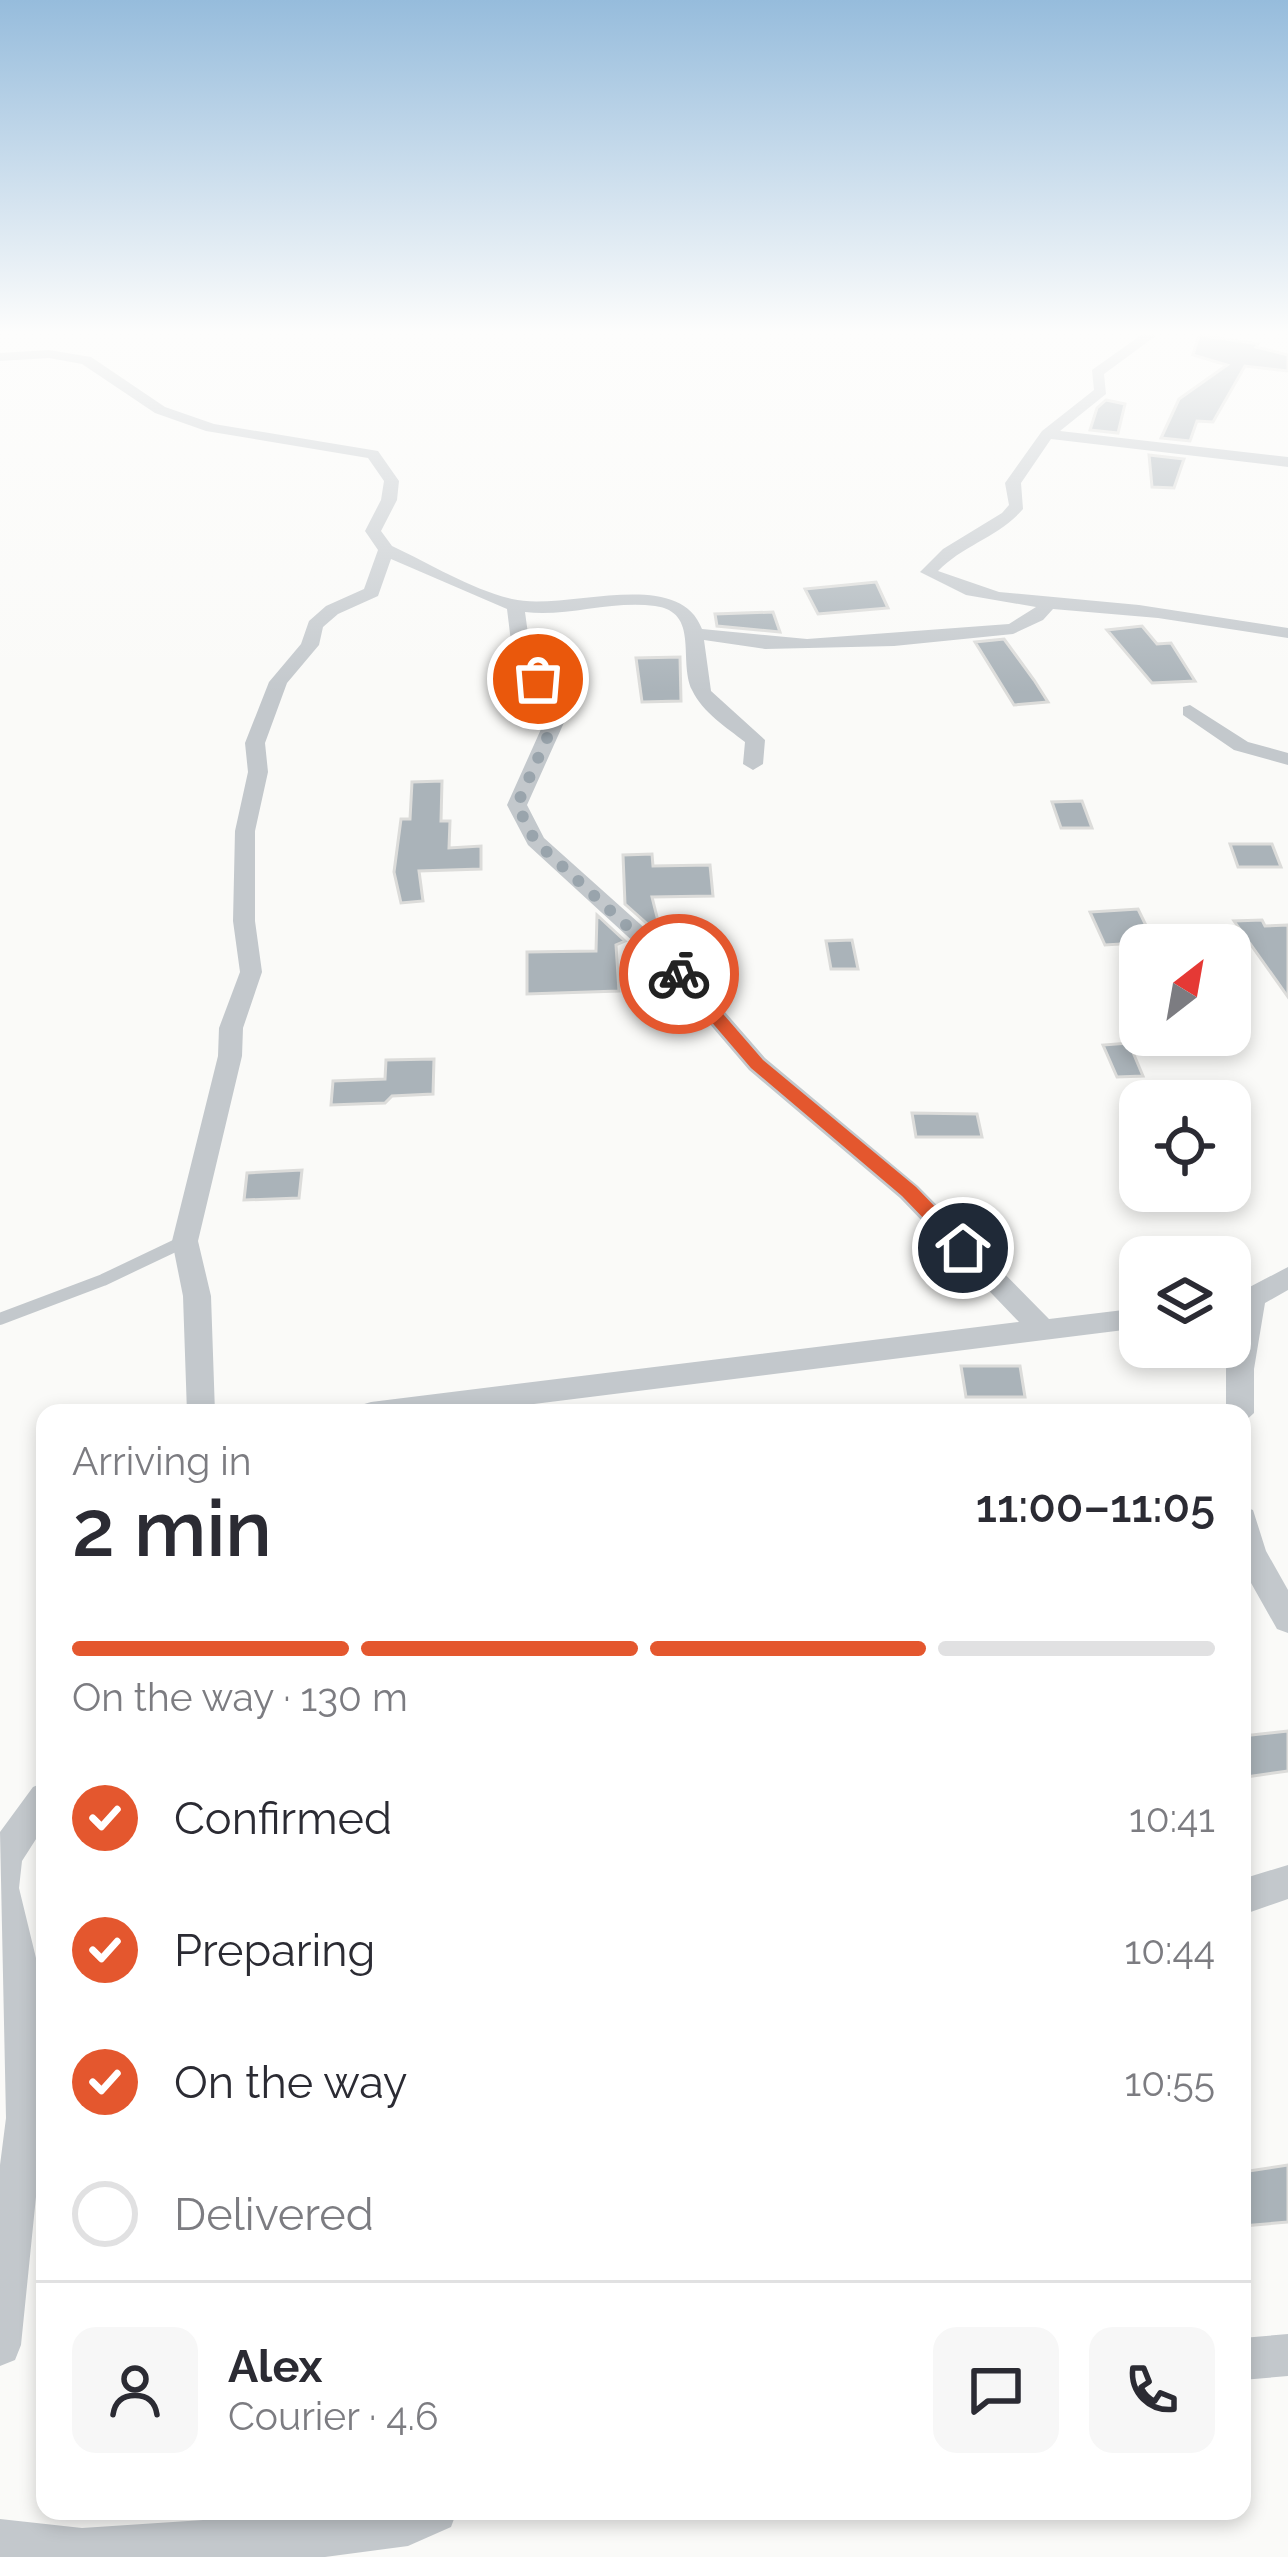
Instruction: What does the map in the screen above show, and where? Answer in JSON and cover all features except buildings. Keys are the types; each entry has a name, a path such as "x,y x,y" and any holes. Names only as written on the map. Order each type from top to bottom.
{"street":[{"path":"373,454 389,468 394,491 373,531 386,550 515,606 567,609 659,598 682,608 691,618 699,685 713,708 755,740 753,764"},
{"path":"1033,454 1013,483 1017,506 1007,520 940,556 928,572 947,587 992,597 1288,633"},
{"path":"1222,454 1288,462"},
{"path":"201,1404 197,1296 185,1241 230,1056 231,1028 251,972 244,921 245,830 258,772 255,742 278,682 310,644 315,625 332,610 372,592 386,550"},
{"path":"693,632 722,642 770,644 1013,629 1037,616 1051,601"},
{"path":"515,606 522,658 532,668 556,718 517,805 535,841 670,963 757,1064 909,1192 1045,1332"},
{"path":"1190,711 1241,746 1288,759"},
{"path":"1251,1295 1288,1277"},
{"path":"1251,1299 1288,1293"},
{"path":"446,1404 1119,1321"},
{"path":"1240,1368 1240,1404"},
{"path":"1251,1551 1288,1618"},
{"path":"0,2345 25,2118 18,1958 2,1888 5,1858 36,1809"},
{"path":"1251,1894 1288,1882"},
{"path":"1251,2358 1288,2355"},
{"path":"0,2540 82,2551 359,2532 416,2520"}],"lane":[{"path":"0,1319 103,1280 185,1241"}],"way so far":[{"path":"538,679 556,718 517,805 535,841 679,974"}],"route":[{"path":"679,974 757,1064 909,1192 963,1248"}]}
